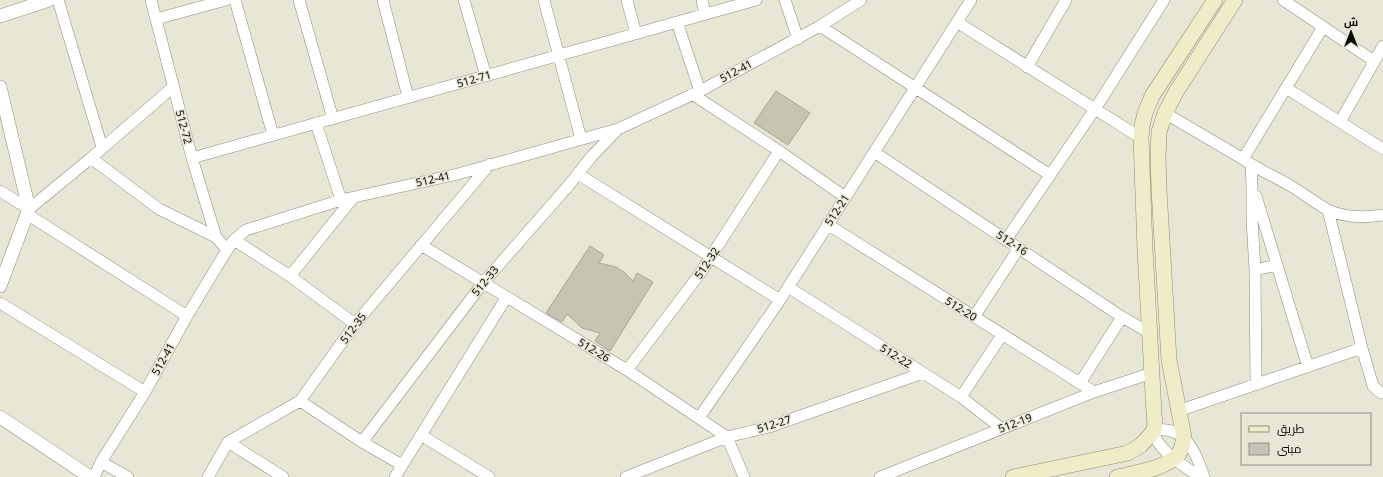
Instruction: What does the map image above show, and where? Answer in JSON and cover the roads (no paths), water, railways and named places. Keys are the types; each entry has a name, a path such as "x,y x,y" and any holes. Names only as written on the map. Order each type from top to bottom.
{"main road":[{"path":"1013,477 1128,453 1141,445 1153,431 1154,413 1141,138 1142,126 1148,104 1215,0"},
{"path":"1117,477 1164,465 1174,459 1180,452 1184,437 1169,360 1158,158 1159,132 1165,114 1176,92 1236,0"},
{"path":"1151,366 1169,360"}],"street":[{"path":"0,16 49,0"},
{"path":"58,0 102,147"},
{"name":"512-72","path":"151,0 192,158 216,237 227,250"},
{"path":"156,19 226,0"},
{"path":"235,0 273,135"},
{"path":"299,0 333,118"},
{"path":"383,0 408,98"},
{"path":"464,0 486,76"},
{"path":"544,0 581,139"},
{"path":"627,0 636,34"},
{"path":"702,0 705,14"},
{"name":"512-71","path":"192,158 756,0"},
{"path":"785,0 798,39"},
{"name":"512-41","path":"101,462 145,392 187,316 227,250 234,240 246,230 341,200 458,174 618,129 696,93 798,39 861,0"},
{"name":"512-21","path":"699,418 780,300 827,224 917,88 971,0"},
{"path":"1027,67 1066,0"},
{"path":"1006,240 1095,110 1164,0"},
{"path":"1283,0 1374,61"},
{"path":"677,22 696,93 845,197"},
{"path":"957,22 1141,138"},
{"path":"820,26 1050,175"},
{"path":"1308,367 1252,186 1247,161 1286,88 1323,27"},
{"path":"1340,122 1383,46"},
{"path":"0,87 28,211"},
{"path":"0,286 28,211 173,87"},
{"path":"1286,88 1383,149"},
{"path":"1165,114 1290,185 1328,210 1352,216 1367,217 1383,215"},
{"path":"316,123 341,200"},
{"name":"512-33","path":"362,442 483,283 592,156 618,129"},
{"name":"512-32","path":"627,370 699,275 779,150"},
{"name":"512-16","path":"874,152 1122,317 1150,333"},
{"path":"91,158 159,208 216,237"},
{"name":"512-35","path":"228,442 300,401 355,324 490,164"},
{"path":"578,174 780,300"},
{"path":"1252,186 1255,270 1256,385"},
{"path":"0,191 187,316"},
{"path":"290,276 353,198"},
{"path":"1328,210 1362,348 1373,386 1383,393"},
{"name":"512-20","path":"827,224 1094,392"},
{"path":"234,240 290,276 355,324"},
{"name":"512-26","path":"421,245 506,298 627,370 727,437"},
{"path":"974,317 1019,248"},
{"path":"1255,270 1277,265"},
{"name":"512-22","path":"788,287 961,397 1001,428"},
{"path":"395,477 506,298"},
{"path":"0,303 145,392"},
{"path":"1080,383 1122,317"},
{"path":"961,397 1002,335"},
{"path":"1178,411 1362,348"},
{"name":"512-19","path":"880,477 1094,392 1151,366"},
{"name":"512-27","path":"626,477 727,437 770,427 923,373"},
{"path":"300,401 362,442 402,465"},
{"path":"0,417 90,477"},
{"path":"1200,477 1174,459 1160,445 1153,431 1164,429 1184,437 1189,443 1200,465 1204,477"},
{"path":"421,435 489,477"},
{"path":"727,437 744,477"},
{"path":"208,477 228,442 283,477"},
{"path":"94,477 101,462 128,477"}]}
